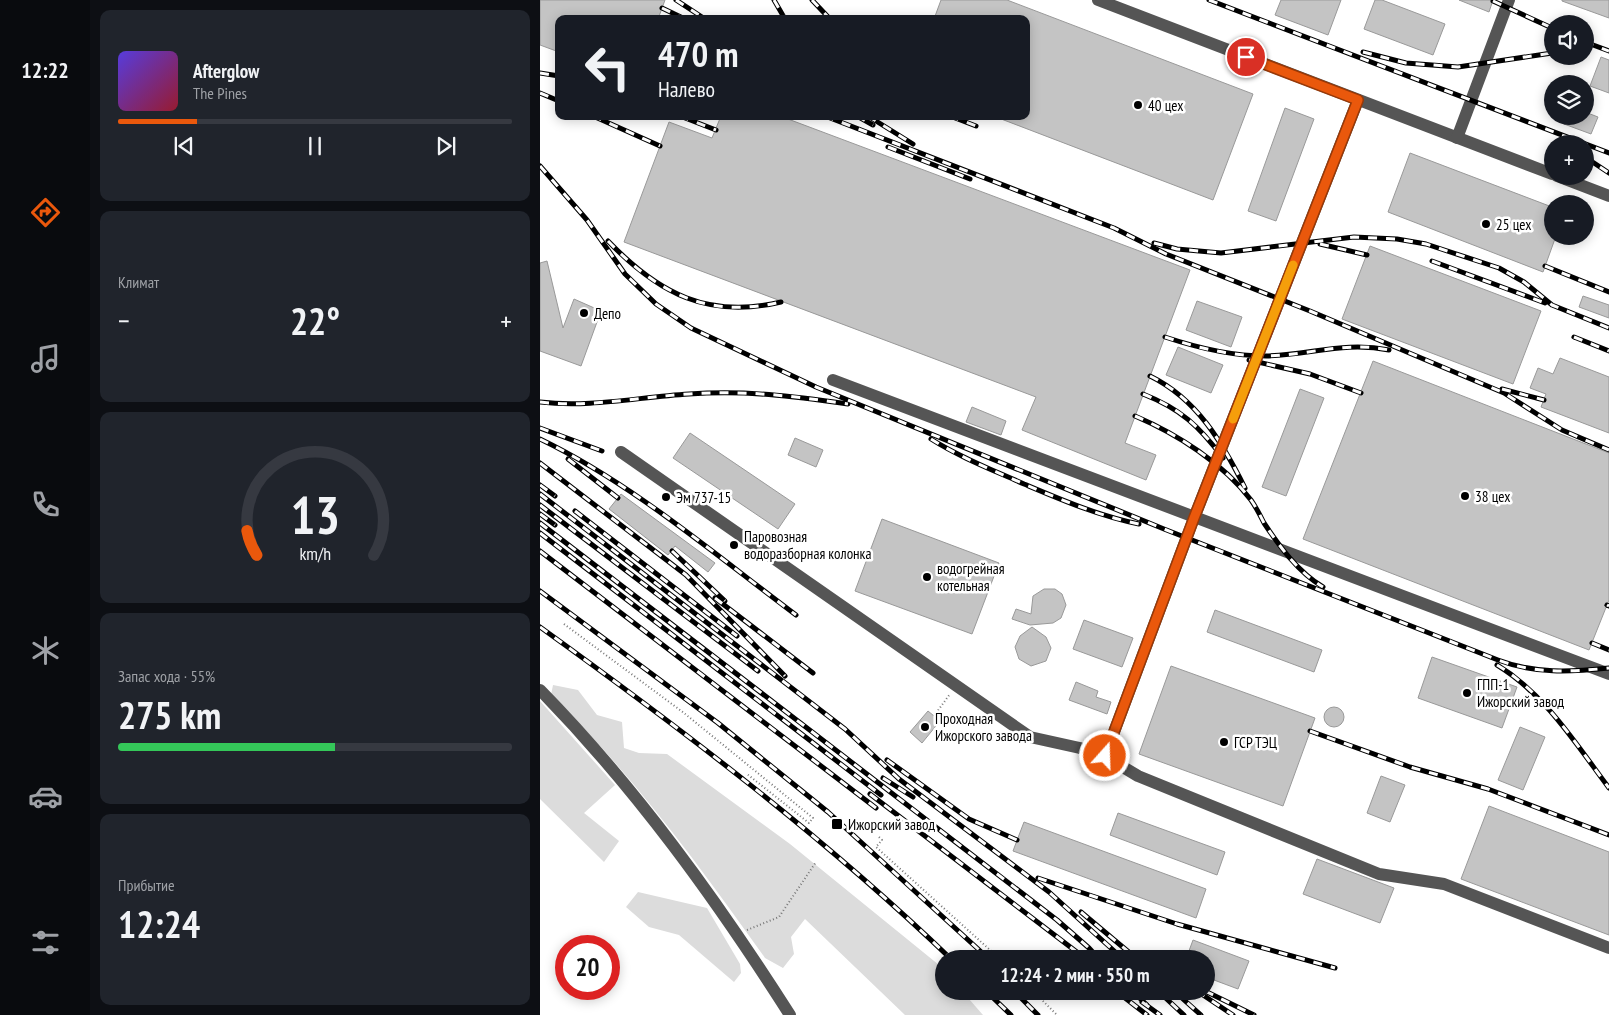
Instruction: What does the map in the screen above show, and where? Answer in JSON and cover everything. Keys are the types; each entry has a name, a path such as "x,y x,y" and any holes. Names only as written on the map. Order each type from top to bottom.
{"lane":[{"path":"1098,0 1544,171"},
{"path":"1457,138 1509,0"},
{"path":"1105,756 1194,518 1358,100"},
{"path":"1580,185 1609,196"},
{"path":"833,380 1609,674"},
{"path":"621,452 1030,737 1098,752 1138,776 1379,874 1444,884 1609,948"},
{"path":"540,690 580,731 656,823 738,934 790,1015"}],"path":[{"path":"564,624 684,713 784,793 814,818 809,822"},
{"path":"934,716 956,686"},
{"path":"747,774 814,826"},
{"path":"879,837 882,840 876,847 990,950"},
{"path":"738,934 778,917 816,862"},
{"path":"1041,1000 1056,1015"}],"shaded area":[{"path":"553,685 578,690 597,715 622,722 624,748 639,753 667,754 790,844 935,962 935,1000 970,1000 983,1015 905,1015 805,919 791,937 794,954 783,968 765,958 664,822 610,757 551,695"},
{"path":"540,701 615,785 584,813 619,841 604,862 540,799"},
{"path":"638,892 707,908 740,964 741,973 734,982 679,935 649,927 626,907"}],"building":[{"path":"540,0 665,0 659,15 555,15 555,51 540,45"},
{"name":"40 цех","path":"941,0 1007,0 1253,94 1213,200 1004,120 1030,120 1030,15 935,15"},
{"path":"1281,0 1341,0 1328,35 1275,15"},
{"path":"1375,0 1382,0 1445,24 1433,55 1364,29"},
{"path":"1459,0 1493,0 1489,12"},
{"path":"1609,0 1609,18 1562,1"},
{"path":"1601,57 1609,60 1609,93 1594,87 1594,75"},
{"path":"1285,108 1314,119 1276,221 1248,211"},
{"path":"1594,115 1598,117 1591,134 1567,125 1594,125"},
{"path":"719,120 791,120 1190,270 1125,443 1156,455 1146,480 1022,430 1036,397 624,242 669,122 712,138"},
{"name":"25 цех","path":"1410,153 1544,204 1544,245 1553,245 1543,272 1388,212"},
{"path":"1370,246 1541,311 1513,384 1342,319"},
{"name":"Депо","path":"547,261 563,328 574,299 601,311 581,366 540,351 540,263"},
{"path":"1583,296 1609,305 1609,318 1579,307"},
{"path":"1197,301 1242,317 1231,347 1186,330"},
{"path":"1178,347 1223,365 1211,393 1166,375"},
{"path":"1560,358 1609,377 1609,433 1541,407 1546,394 1530,388 1538,368 1553,374"},
{"name":"38 цех","path":"1373,361 1609,453 1609,600 1589,650 1303,539"},
{"path":"1300,389 1324,398 1286,496 1262,487"},
{"path":"972,407 1006,421 1001,435 966,422"},
{"path":"690,433 795,504 778,529 673,458"},
{"path":"795,438 823,450 816,467 788,455"},
{"path":"621,494 715,563 708,572 675,546 668,555 609,509"},
{"name":"водогрейная котельная","path":"882,519 999,563 972,634 855,591"},
{"path":"1044,589 1055,589 1062,594 1066,605 1061,618 1053,623 1030,625 1012,619 1016,609 1031,614 1033,596"},
{"path":"1215,610 1322,650 1314,672 1207,632"},
{"path":"1084,620 1133,638 1122,667 1073,649"},
{"path":"1032,627 1046,637 1051,648 1046,661 1031,666 1019,659 1015,647 1020,636"},
{"name":"ГПП-1 Ижорский завод","path":"1432,657 1517,687 1502,728 1418,698"},
{"name":"ГСР ТЭЦ","path":"1171,666 1315,718 1283,806 1139,754"},
{"path":"1076,682 1098,691 1096,697 1111,702 1107,714 1069,700"},
{"path":"1334,707 1341,710 1344,717 1341,724 1334,727 1327,724 1324,717 1327,710"},
{"name":"Проходная Ижорского завода","path":"928,711 940,721 922,743 910,732"},
{"path":"1520,727 1545,737 1523,790 1498,780"},
{"path":"1381,776 1405,785 1390,822 1367,813"},
{"path":"1489,806 1609,852 1609,935 1461,879"},
{"path":"1118,813 1225,852 1217,875 1110,835"},
{"path":"1024,822 1206,889 1196,918 1013,851"},
{"path":"1317,859 1394,888 1380,923 1303,894"},
{"path":"1193,940 1249,961 1238,989 1215,980 1215,950 1189,950"}],"railway":[{"path":"676,0 699,15"},
{"path":"774,0 783,15"},
{"path":"812,0 826,15"},
{"path":"1209,0 1609,153"},
{"path":"1493,1 1544,24"},
{"path":"662,8 677,15"},
{"path":"1594,45 1609,51"},
{"path":"1363,52 1406,63 1458,67 1544,54"},
{"path":"540,73 555,75"},
{"path":"540,93 555,99"},
{"path":"602,120 660,146"},
{"path":"690,120 716,130"},
{"path":"835,120 1114,228 1166,254 1310,311 1504,393 1562,430 1609,450"},
{"path":"864,120 873,125"},
{"path":"874,120 913,144"},
{"path":"960,120 976,126"},
{"path":"888,147 970,179"},
{"path":"1594,163 1609,173"},
{"path":"540,166 587,220 625,274 656,304 691,328 816,387 1164,529 1512,665 1553,671 1609,668"},
{"path":"1154,243 1177,249 1221,253 1354,237 1397,239 1426,244 1499,268 1524,282 1552,305 1609,328"},
{"path":"608,241 646,275 686,298 730,307 781,302"},
{"path":"1320,244 1367,255"},
{"path":"1432,261 1545,303"},
{"path":"1545,266 1609,292"},
{"path":"1165,337 1215,351 1253,356 1282,355 1357,347 1389,350"},
{"path":"1574,337 1609,351"},
{"path":"1249,360 1310,374 1361,393"},
{"path":"1150,376 1167,386 1195,409 1217,438 1245,488"},
{"path":"1502,389 1544,400"},
{"path":"540,402 577,404 689,394 749,393 848,404"},
{"path":"1143,394 1179,412 1206,437 1223,458"},
{"path":"1135,416 1183,441 1227,474 1251,500 1276,541 1290,558 1305,574 1323,587"},
{"path":"540,428 602,451"},
{"path":"540,439 608,477 640,498 796,615"},
{"path":"931,439 977,463 1052,496 1095,512 1139,524"},
{"path":"568,459 618,498"},
{"path":"540,463 686,575 785,676"},
{"path":"540,485 555,496"},
{"path":"540,494 845,729 899,779 1049,892 1113,950"},
{"path":"540,505 758,671"},
{"path":"575,511 737,636"},
{"path":"540,514 555,525"},
{"path":"540,523 1057,920 1091,950"},
{"path":"540,533 881,795"},
{"path":"540,551 876,808"},
{"path":"672,551 725,601"},
{"path":"540,591 718,723 828,812 979,950"},
{"path":"715,598 813,673"},
{"path":"540,627 647,705 803,827 941,950"},
{"path":"1592,643 1609,650"},
{"path":"1497,665 1530,690 1545,705 1572,737 1609,788"},
{"path":"1310,731 1410,767 1488,789 1609,835"},
{"path":"887,760 969,819 1017,840"},
{"path":"883,778 913,797"},
{"path":"870,794 1074,950"},
{"path":"1038,878 1177,924 1335,968"},
{"path":"1081,912 1126,950"},
{"path":"1215,996 1254,1015"},
{"path":"995,1000 1011,1015"},
{"path":"1023,1000 1038,1015"},
{"path":"1128,1000 1147,1015"},
{"path":"1142,1000 1147,1005"},
{"path":"1168,1000 1184,1015"},
{"path":"1184,1000 1201,1015"},
{"path":"1210,1000 1233,1015"},
{"path":"1142,1002 1160,1015"}],"slow traffic":[{"path":"1233,419 1293,265"}],"place":[{"name":"40 цех","path":"1138,105"},
{"name":"25 цех","path":"1486,224"},
{"name":"Депо","path":"584,313"},
{"name":"38 цех","path":"1465,496"},
{"name":"Эм 737-15","path":"666,497"},
{"name":"Паровозная водоразборная колонка","path":"734,545"},
{"name":"водогрейная котельная","path":"927,577"},
{"name":"ГПП-1 Ижорский завод","path":"1467,693"},
{"name":"Проходная Ижорского завода","path":"925,727"},
{"name":"ГСР ТЭЦ","path":"1224,742"},
{"name":"Ижорский завод","path":"837,824"}],"route":[{"path":"1105,756 1194,518 1358,100 1246,57"}]}
